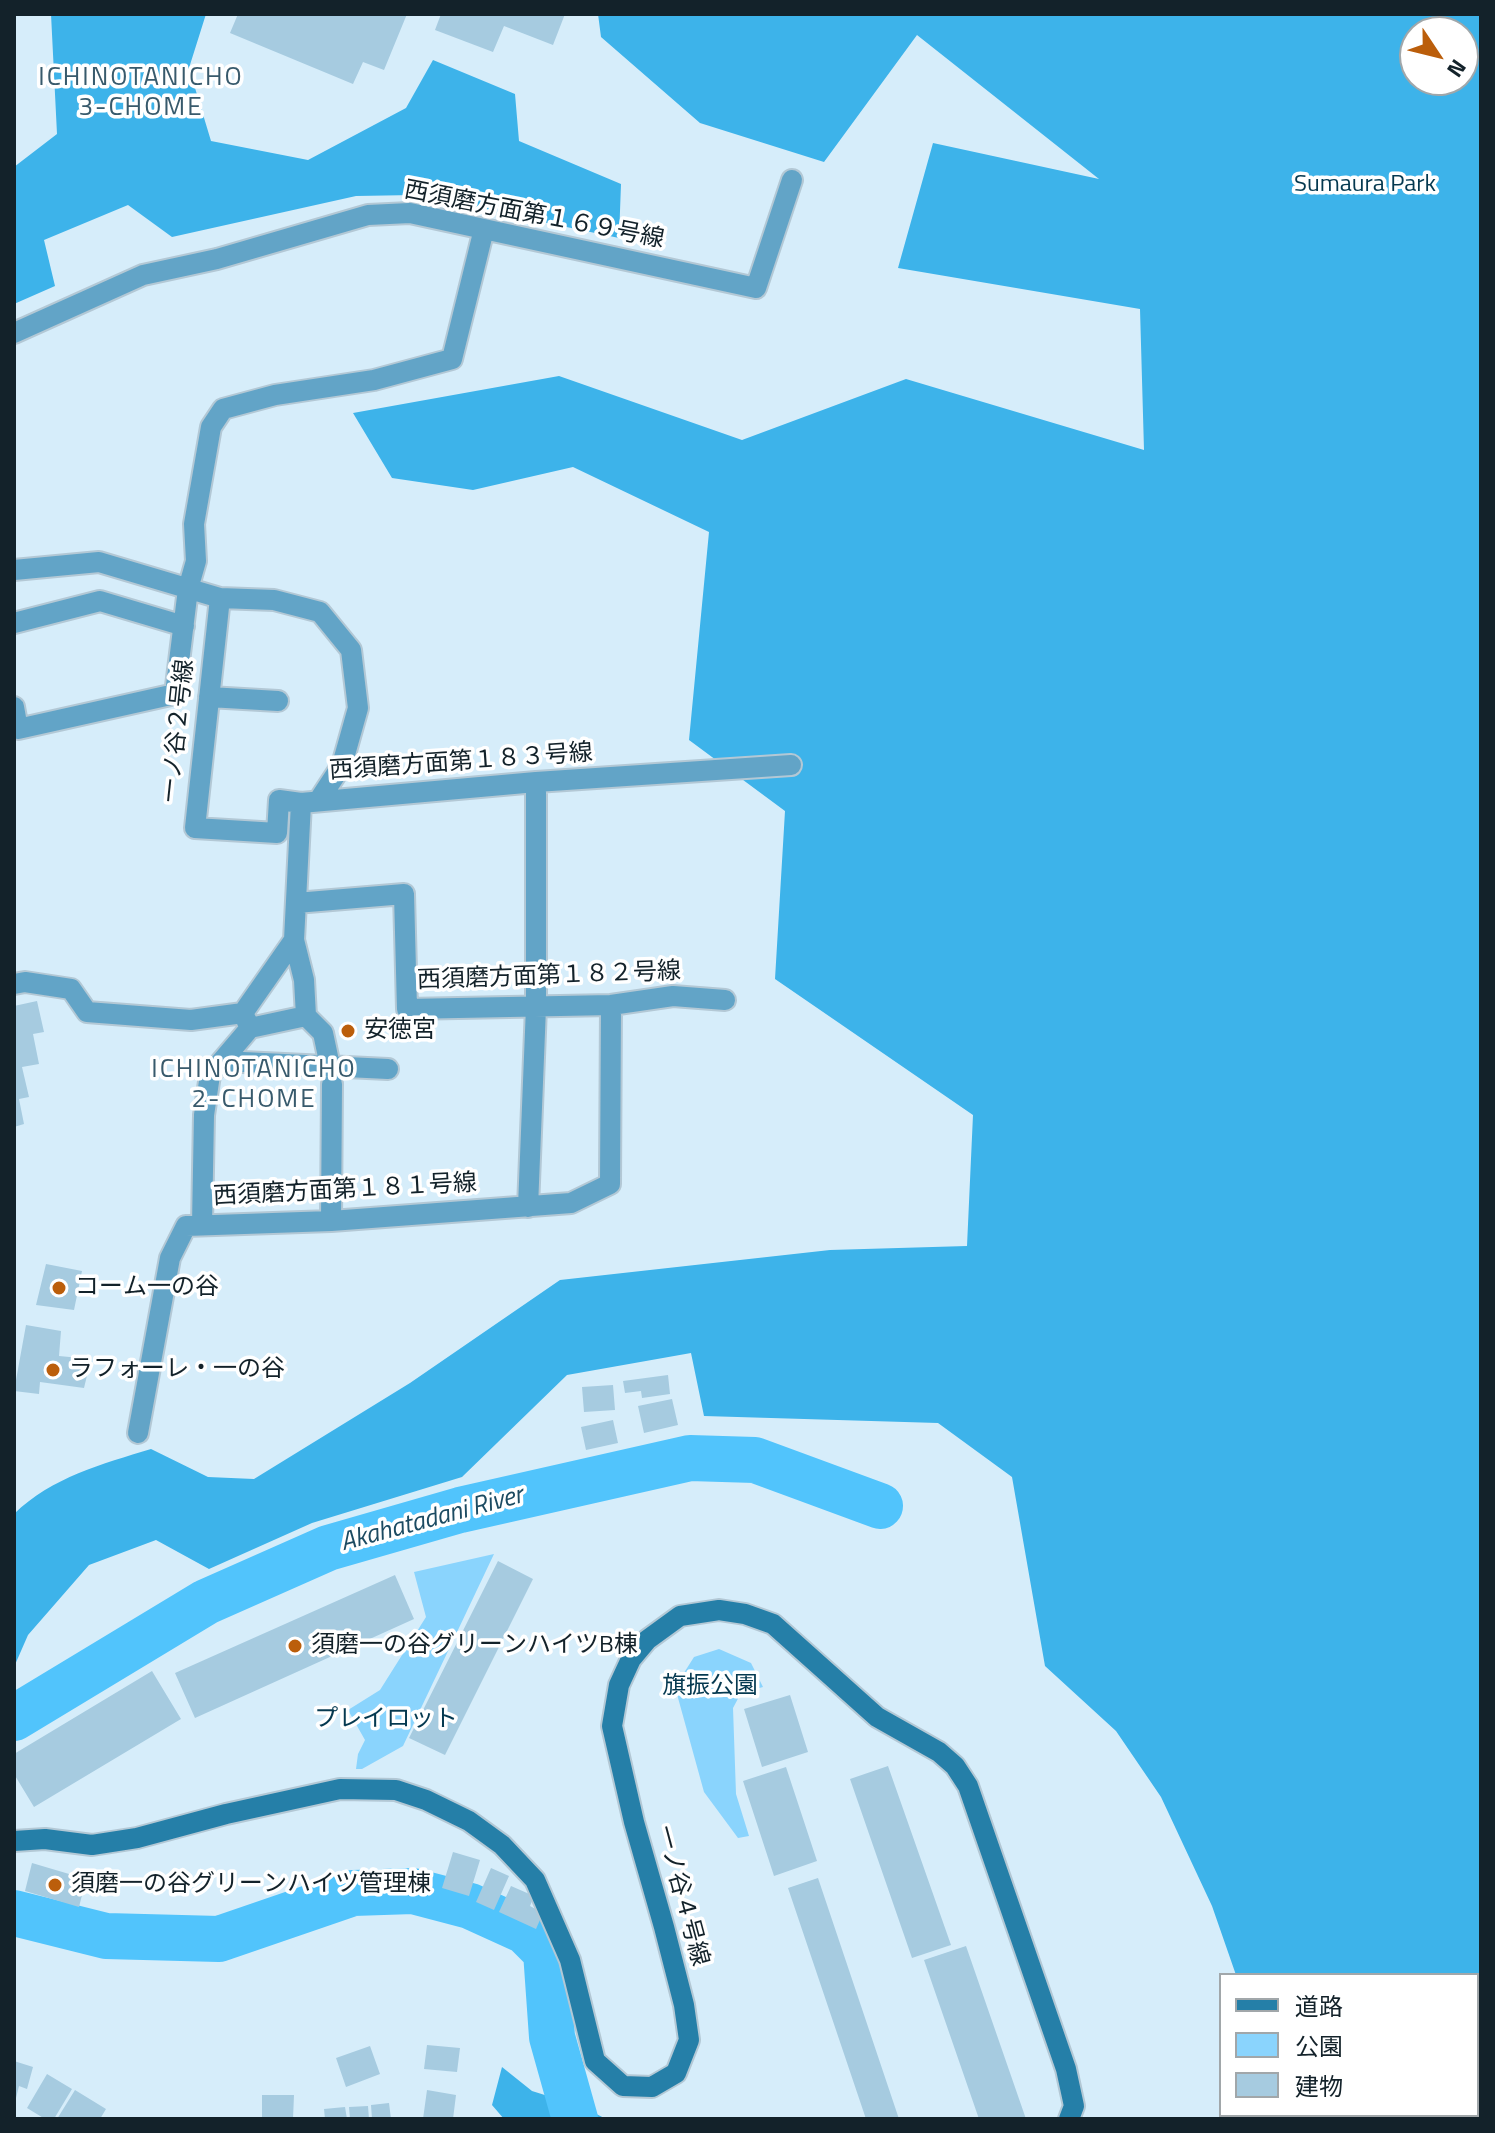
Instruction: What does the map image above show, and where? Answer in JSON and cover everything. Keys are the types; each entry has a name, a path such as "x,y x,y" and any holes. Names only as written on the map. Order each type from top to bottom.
{"street":[{"name":"西須磨方面第１６９号線","path":"14,333 143,275 217,259 368,215 410,213 756,288 792,180"},
{"path":"14,707 18,729 175,694 188,589 196,561 194,524 211,427 223,409 275,395 374,380 452,359 484,229"},
{"path":"14,570 99,562 220,598 274,600 320,612 351,650 358,708 342,765 310,802"},
{"name":"一ノ谷２号線","path":"220,598 195,828 277,833 279,800 310,802"},
{"path":"14,623 100,601 184,626"},
{"path":"209,697 278,701"},
{"name":"西須磨方面第１８３号線","path":"294,940 310,802 536,782 791,765"},
{"path":"528,1207 536,1007 536,782"},
{"name":"西須磨方面第１８２号線","path":"296,903 404,894 407,1009 611,1005 673,996 725,1000"},
{"path":"294,940 304,980 306,1016 323,1033 331,1075 331,1221"},
{"path":"202,1225 204,1115 210,1075 222,1061 294,940"},
{"path":"14,984 25,982 71,989 87,1012 191,1020 306,1016"},
{"name":"西須磨方面第１８１号線","path":"138,1433 170,1258 186,1226 331,1221 571,1203 610,1184 611,1005"},
{"path":"222,1061 331,1075 388,1069"},
{"name":"一ノ谷４号線","path":"14,1841 45,1839 92,1845 137,1838 226,1814 340,1789 396,1790 426,1800 469,1821 502,1845 535,1880 570,1960 595,2061 623,2086 652,2087 676,2073 689,2040 684,2005 614,1741 612,1726 619,1685 631,1659 647,1640 680,1616 719,1610 745,1614 773,1624 877,1717 939,1752 955,1766 968,1786 1066,2069 1074,2106 1069,2119"}],"green space":[{"path":"51,14 206,14 189,68 211,141 308,160 406,108 433,60 515,94 519,141 621,184 619,238 414,195 356,196 172,237 128,205 44,240 55,286 14,304 14,167 57,134"},
{"name":"Sumaura Park","path":"598,14 1481,14 1481,2119 1237,2119 1479,2117 1479,1973 1235,1973 1212,1906 1161,1797 1116,1731 1045,1666 1012,1477 938,1423 704,1416 691,1353 567,1375 462,1477 312,1523 209,1569 156,1540 89,1565 28,1635 14,1667 14,1514 45,1490 78,1473 151,1449 208,1477 254,1479 410,1383 560,1280 830,1250 967,1246 973,1115 775,979 785,811 689,740 709,532 573,467 473,490 392,478 353,413 559,376 742,440 906,379 1144,450 1140,309 898,268 933,143 1099,179 917,35 824,162 700,123 601,37"},
{"name":"プレイロット","path":"494,1554 403,1746 362,1769 356,1769 358,1754 365,1740 348,1710 380,1690 426,1617 414,1572"},
{"name":"旗振公園","path":"719,1649 751,1663 763,1687 741,1693 733,1708 736,1794 749,1836 738,1838 704,1792 675,1687 694,1657"},
{"path":"502,2067 532,2091 583,2107 606,2119 504,2119 492,2105"}],"building":[{"path":"238,14 407,14 384,70 363,62 353,84 230,33"},
{"path":"441,14 565,14 553,45 504,26 493,52 435,30"},
{"path":"37,1001 44,1032 33,1034 39,1064 22,1067 29,1097 19,1099 24,1124 14,1127 14,1006"},
{"name":"コーム一の谷","path":"46,1264 82,1271 74,1310 36,1305"},
{"name":"ラフォーレ・一の谷","path":"26,1325 61,1331 59,1356 91,1359 84,1388 40,1382 39,1394 14,1391"},
{"path":"668,1375 670,1394 642,1398 641,1391 625,1393 623,1381"},
{"path":"613,1385 615,1410 584,1412 582,1387"},
{"path":"672,1399 678,1425 644,1433 638,1406"},
{"path":"613,1420 618,1443 586,1450 581,1427"},
{"path":"498,1561 533,1579 445,1755 409,1738"},
{"name":"須磨一の谷グリーンハイツB棟","path":"395,1575 414,1619 195,1718 175,1673"},
{"path":"152,1671 181,1719 34,1807 14,1774 14,1754"},
{"path":"790,1695 808,1752 762,1767 744,1709"},
{"path":"888,1766 951,1945 912,1958 850,1779"},
{"path":"786,1767 817,1861 774,1876 743,1781"},
{"path":"453,1852 480,1860 469,1896 442,1888"},
{"name":"須磨一の谷グリーンハイツ管理棟","path":"32,1863 86,1879 79,1907 25,1891"},
{"path":"491,1868 509,1876 494,1910 476,1902"},
{"path":"818,1878 899,2119 866,2119 788,1888"},
{"path":"511,1886 534,1896 530,1906 543,1913 536,1929 499,1912"},
{"path":"966,1946 1026,2119 979,2119 924,1960"},
{"path":"427,2045 460,2048 457,2072 424,2069"},
{"path":"370,2046 380,2074 346,2087 336,2058"},
{"path":"14,2061 33,2067 27,2089 19,2086 15,2102"},
{"path":"47,2074 72,2089 54,2119 45,2119 27,2108"},
{"path":"75,2090 106,2109 100,2119 57,2119"},
{"path":"427,2090 456,2095 453,2119 423,2119"},
{"path":"262,2095 294,2095 293,2119 262,2119"},
{"path":"389,2103 391,2119 372,2119 371,2105"},
{"path":"368,2106 369,2119 350,2119 349,2107"},
{"path":"345,2107 347,2119 325,2119 324,2109"}],"waterway":[{"name":"Akahatadani River","path":"14,1718 206,1602 328,1548 460,1510 690,1458 755,1460 880,1506"},
{"path":"14,1913 106,1936 219,1939 353,1893 413,1891 470,1906 525,1931 546,1952 552,2037 575,2119"}],"place":[{"name":"安徳宮","path":"348,1031"},
{"name":"コーム一の谷","path":"59,1288"},
{"name":"ラフォーレ・一の谷","path":"53,1370"},
{"name":"須磨一の谷グリーンハイツB棟","path":"295,1646"},
{"name":"須磨一の谷グリーンハイツ管理棟","path":"55,1885"}],"district":[{"name":"ICHINOTANICHO 3-CHOME","path":"141,94"},
{"name":"ICHINOTANICHO 2-CHOME","path":"254,1086"}]}
